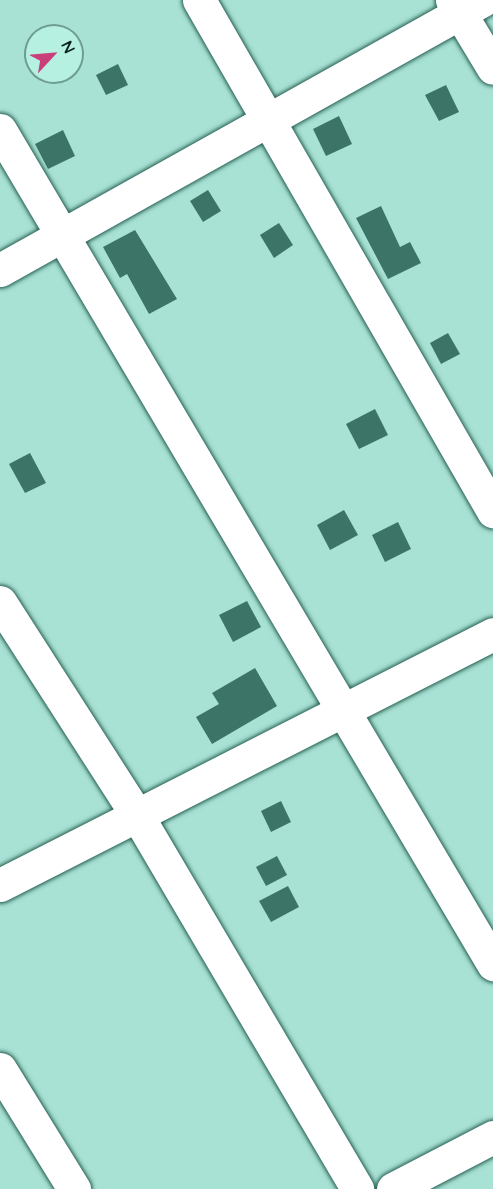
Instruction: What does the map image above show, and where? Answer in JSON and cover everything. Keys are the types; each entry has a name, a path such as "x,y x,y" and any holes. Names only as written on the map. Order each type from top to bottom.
{"street":[{"path":"199,0 493,511"},
{"path":"0,270 268,120 465,4 493,68"},
{"path":"0,130 493,964"},
{"path":"0,602 137,815 357,1189"},
{"path":"0,885 493,634"},
{"path":"0,1069 74,1189"},
{"path":"393,1189 493,1137"}],"building":[{"path":"118,64 128,85 106,95 96,75"},
{"path":"446,85 459,112 439,121 425,95"},
{"path":"339,116 352,144 326,156 313,129"},
{"path":"63,130 75,156 48,169 35,144"},
{"path":"208,190 221,211 203,222 190,201"},
{"path":"381,206 400,247 410,242 421,263 388,279 356,218"},
{"path":"279,223 293,245 274,258 260,235"},
{"path":"135,230 177,299 149,314 127,274 120,278 103,247"},
{"path":"448,333 460,354 441,364 430,343"},
{"path":"375,409 388,435 359,449 346,424"},
{"path":"30,453 46,483 25,493 9,464"},
{"path":"344,510 358,535 330,550 317,525"},
{"path":"398,522 411,549 385,562 372,535"},
{"path":"247,601 261,627 233,642 219,615"},
{"path":"255,668 277,706 212,744 196,717 219,704 212,693"},
{"path":"281,801 291,822 271,832 261,811"},
{"path":"277,856 287,875 266,886 256,867"},
{"path":"288,886 299,907 271,922 259,901"}]}
